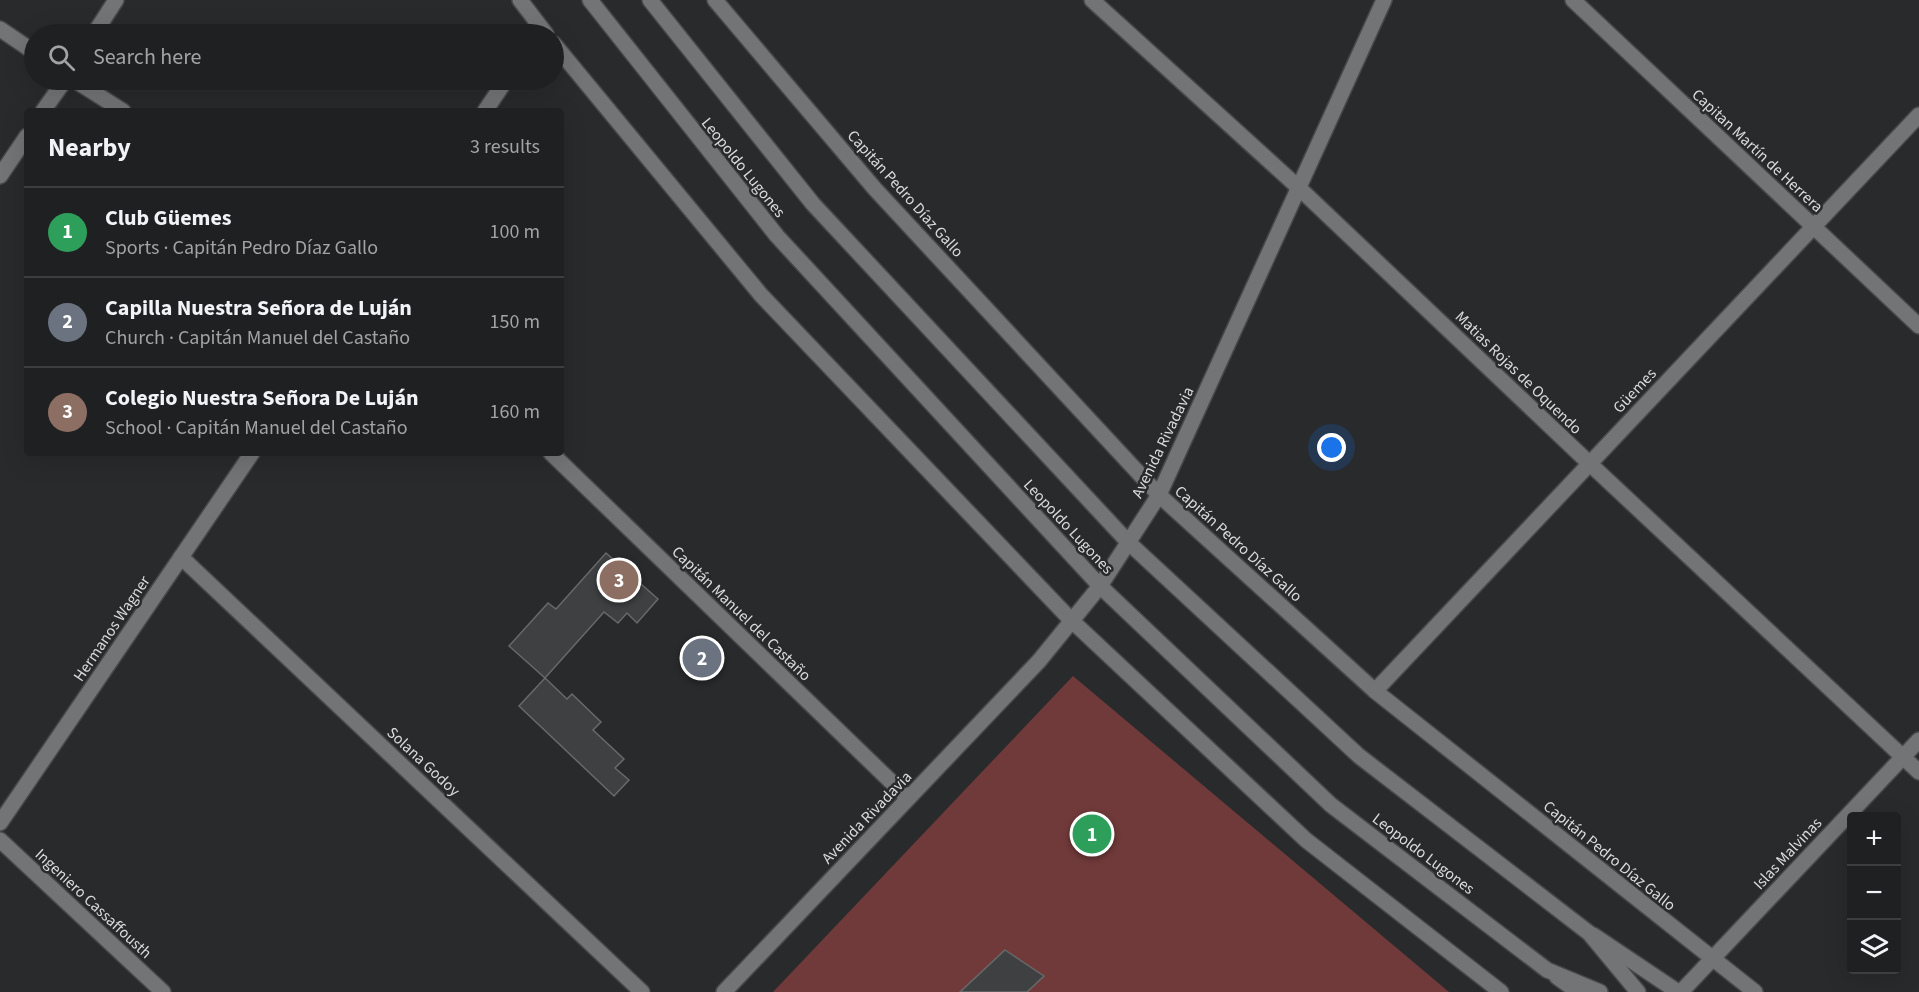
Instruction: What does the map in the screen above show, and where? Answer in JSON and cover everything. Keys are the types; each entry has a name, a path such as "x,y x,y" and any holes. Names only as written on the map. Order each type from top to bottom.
{"street":[{"path":"100,24 116,0"},
{"path":"520,0 535,24"},
{"name":"Leopoldo Lugones","path":"590,0 777,236 1100,586 1331,805 1547,970 1600,992"},
{"name":"Leopoldo Lugones","path":"650,0 813,204 1129,543 1359,756 1589,933 1638,992"},
{"name":"Capitán Pedro Díaz Gallo","path":"715,0 875,189 1159,495 1375,691 1755,992"},
{"name":"Matias Rojas de Oquendo","path":"1092,0 1299,188 1589,464 1919,772"},
{"name":"Avenida Rivadavia","path":"724,992 1040,661 1100,586 1129,543 1159,495 1384,0"},
{"name":"Capitan Martín de Herrera","path":"1573,0 1919,326"},
{"path":"0,29 24,45"},
{"path":"564,56 761,296 1071,620 1306,840 1501,992"},
{"path":"46,108 58,90"},
{"path":"90,90 118,108"},
{"path":"487,108 500,90"},
{"name":"Güemes","path":"1375,691 1919,115"},
{"path":"0,176 24,140"},
{"name":"Hermanos Wagner","path":"0,823 250,456"},
{"name":"Capitán Manuel del Castaño","path":"554,456 908,798"},
{"name":"Solana Godoy","path":"181,557 642,992"},
{"name":"Islas Malvinas","path":"1680,992 1919,740"},
{"name":"Ingeniero Cassaffousth","path":"0,840 163,992"},
{"path":"1589,933 1680,992"},
{"path":"1547,970 1578,992"}],"shaded area":[{"path":"1073,676 1449,992 773,992"}],"building":[{"path":"606,553 658,599 637,623 627,613 618,623 604,612 545,678 509,646 548,603 556,609"},
{"path":"545,678 567,699 572,694 601,722 593,730 624,759 615,768 629,780 614,796 519,706"},
{"path":"1005,950 1044,976 1027,992 960,992"}],"place":[{"name":"Colegio Nuestra Señora De Luján","path":"619,580"},
{"name":"Capilla Nuestra Señora de Luján","path":"702,658"},
{"name":"Club Güemes","path":"1092,834"}]}
